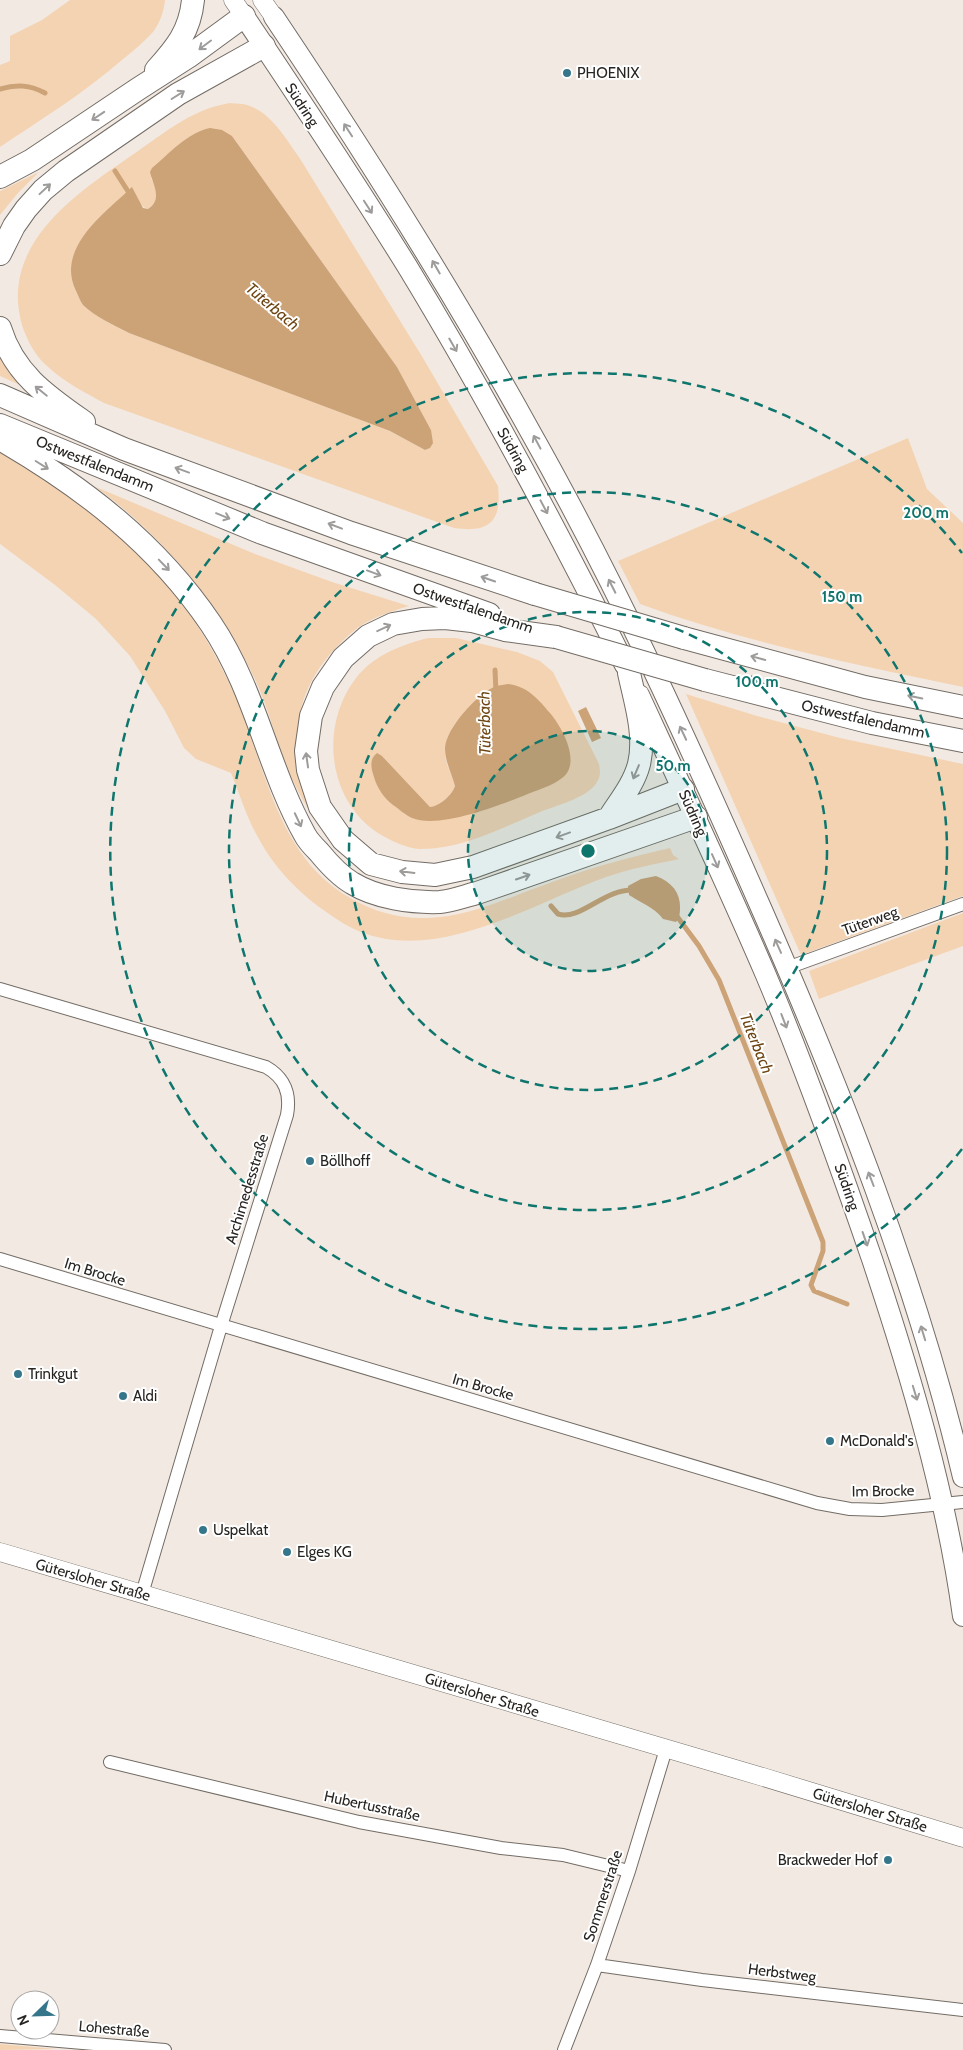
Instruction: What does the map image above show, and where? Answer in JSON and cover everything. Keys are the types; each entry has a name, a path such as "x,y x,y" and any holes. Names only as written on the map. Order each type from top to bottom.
{"highway":[{"path":"138,88 182,38 191,18 193,0"},
{"path":"0,177 32,160 138,88 188,57 238,8"},
{"path":"0,254 14,226 26,209 66,171 178,94 264,46"},
{"path":"0,328 10,354 33,384 124,449"},
{"name":"Ostwestfalendamm","path":"0,395 124,449 351,533 535,594 684,638 865,687 963,707"},
{"name":"Ostwestfalendamm","path":"0,425 262,532 556,637 705,680 872,722 963,741"},
{"path":"0,439 73,484 123,524 181,583 212,625 239,672 278,776 306,836 326,861 352,883 382,895 409,901 441,902 477,893 696,817"},
{"path":"556,637 505,630 472,621 446,618 393,624 368,636 343,658 323,687 311,716 306,751 308,770 320,807 344,840 371,864 402,872 435,875 473,867 683,789"},
{"path":"609,818 631,784 639,764 641,746 640,725 629,673"}],"main road":[{"path":"238,8 274,17 264,46"},
{"name":"Südring","path":"238,8 406,265 469,372 517,457 629,673 696,817 766,976 842,1170 897,1334 935,1466 953,1503 963,1616"},
{"name":"Südring","path":"274,17 426,252 533,436 646,653 711,793 787,968 886,1218 926,1343 963,1477"},
{"path":"683,789 711,793 696,817"}],"street":[{"name":"Südring","path":"262,0 274,17"},
{"name":"Tüterweg","path":"787,968 963,904"},
{"name":"Archimedesstraße","path":"0,989 266,1067 278,1075 284,1082 288,1092 287,1115 221,1326 142,1594"},
{"name":"Im Brocke","path":"0,1259 817,1503 869,1510 953,1503"},
{"name":"Gütersloher Straße","path":"0,1552 963,1838"},
{"name":"Sommerstraße","path":"564,2050 597,1965 629,1871 666,1749"},
{"name":"Hubertusstraße","path":"110,1762 359,1822 501,1848 563,1855 629,1871"},
{"name":"Herbstweg","path":"597,1965 702,1980 963,2010"},
{"name":"Lohestraße","path":"0,2036 165,2050"}],"shaded area":[{"path":"70,0 165,0 163,13 158,25 138,46 78,95 0,147 0,65 10,61 10,36 42,20"},
{"path":"230,103 248,105 258,110 272,121 299,157 423,358 498,486 498,508 491,522 476,529 454,528 104,403 60,377 35,353 22,325 18,297 21,272 31,248 45,227 83,190 104,175 175,126 201,111","holes":["232,136 397,367 431,430 430,448 425,450 390,431 129,333 93,313 83,305 71,275 72,260 77,246 86,233 132,188 140,203 148,209 156,198 155,186 151,178"]},
{"path":"39,172 18,193 0,215 0,191"},
{"path":"0,356 6,368 20,385 0,376"},
{"path":"908,438 927,489 963,523 963,687 800,652 679,618 640,604 618,561"},
{"path":"0,452 55,485 108,526 157,573 178,598 208,643 230,684 268,786 292,839 308,862 328,882 352,899 370,908 397,916 417,918 443,917 476,910 583,871 641,855 670,848 673,855 679,859 606,877 513,916 447,937 413,941 381,938 343,923 304,894 278,868 265,849 247,815 231,773 196,759 184,748 165,711 130,656 96,619 55,585 0,544"},
{"path":"96,487 255,554 332,582 409,606 377,617 353,632 332,652 318,670 308,689 301,708 297,749 299,769 310,812 289,772 258,686 227,628 190,576 169,552 122,507"},
{"path":"428,638 456,638 517,652 540,661 553,672 599,764 599,778 593,787 588,792 574,799 483,836 451,846 419,849 410,847 383,836 364,822 350,805 340,785 335,764 333,741 336,719 344,698 363,670 389,652","holes":["484,693 554,718 569,750 559,779 503,803 455,818 432,820 414,818 399,807 382,756 430,807 442,802 455,786 446,760 447,740 462,715"]},
{"path":"686,694 757,716 840,738 963,764 963,896 801,955"},
{"path":"963,913 963,946 819,999 809,971"},
{"path":"0,2044 57,2049 0,2050"}],"water":[{"path":"210,128 222,130 232,136 397,367 431,430 433,443 430,448 425,450 390,431 129,333 99,317 83,305 71,275 72,260 77,246 86,233 132,187 143,208 148,209 153,205 156,192 150,172 152,168 186,139"},
{"path":"508,684 521,687 532,694 559,725 567,741 571,758 570,766 563,777 546,787 498,805 468,815 437,821 423,821 412,818 387,799 377,785 372,770 371,764 374,755 377,753 382,756 430,807 438,805 445,800 455,786 445,753 451,731 472,703 496,686"},
{"path":"586,707 601,738 592,742 578,711"},
{"path":"656,876 669,883 679,898 679,918 676,922 663,919 651,908 629,895 628,886 641,879"}],"waterway":[{"name":"Tüterbach","path":"0,89 23,86 45,93"},
{"name":"Tüterbach","path":"115,171 131,196"},
{"name":"Tüterbach","path":"495,670 496,692"},
{"name":"Tüterbach","path":"551,906 558,914 567,915 584,909 613,894 635,890"},
{"name":"Tüterbach","path":"676,915 699,946 719,980 823,1242 823,1251 811,1285 814,1291 847,1304"}],"place":[{"name":"PHOENIX","path":"567,73"},
{"name":"Böllhoff","path":"310,1161"},
{"name":"Trinkgut","path":"18,1374"},
{"name":"Aldi","path":"123,1396"},
{"name":"McDonald's","path":"830,1441"},
{"name":"Uspelkat","path":"203,1530"},
{"name":"Elges KG","path":"287,1552"},
{"name":"Brackweder Hof","path":"888,1860"}]}
